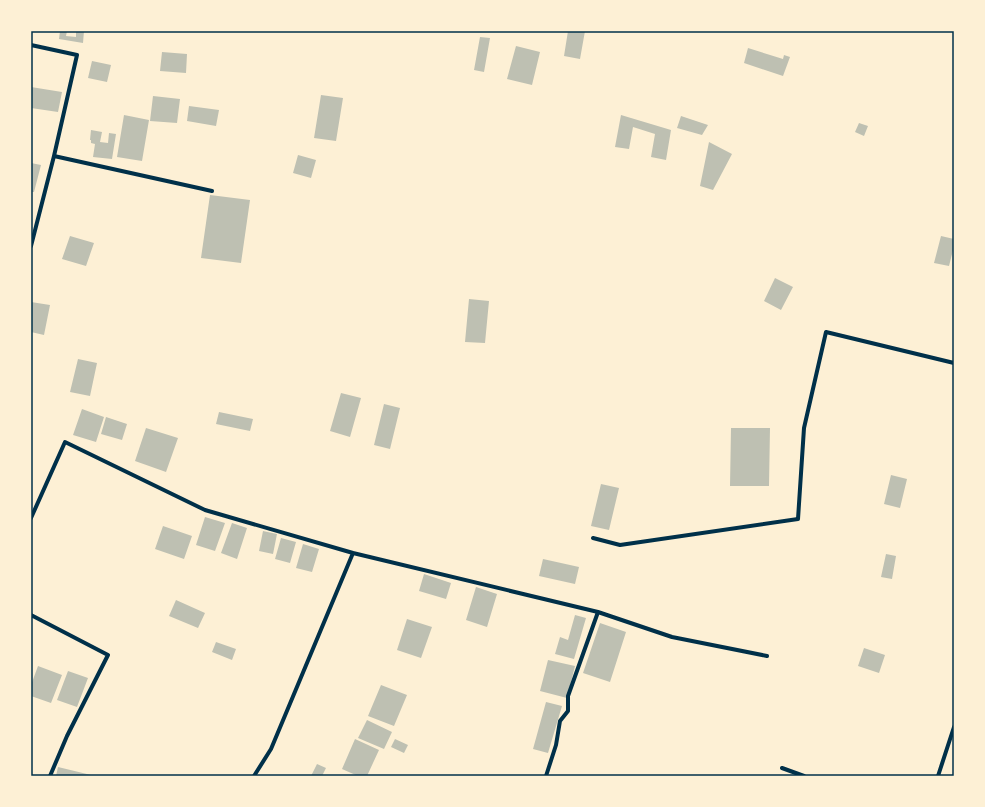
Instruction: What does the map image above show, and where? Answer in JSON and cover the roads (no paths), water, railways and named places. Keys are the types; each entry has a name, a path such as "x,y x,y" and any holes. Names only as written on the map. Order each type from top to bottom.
{"street":[{"path":"31,45 77,55 54,156 31,246"},
{"path":"54,156 212,191"},
{"path":"593,538 620,545 798,519 804,428 826,332 954,363"},
{"path":"31,518 65,442 205,510 353,553 598,612 672,636 767,656"},
{"path":"254,776 271,749 353,553"},
{"path":"546,776 556,745 560,721 568,711 568,696 598,612"},
{"path":"31,615 108,655 67,736 50,776"},
{"path":"938,776 954,726"},
{"path":"782,768 804,776"}]}
